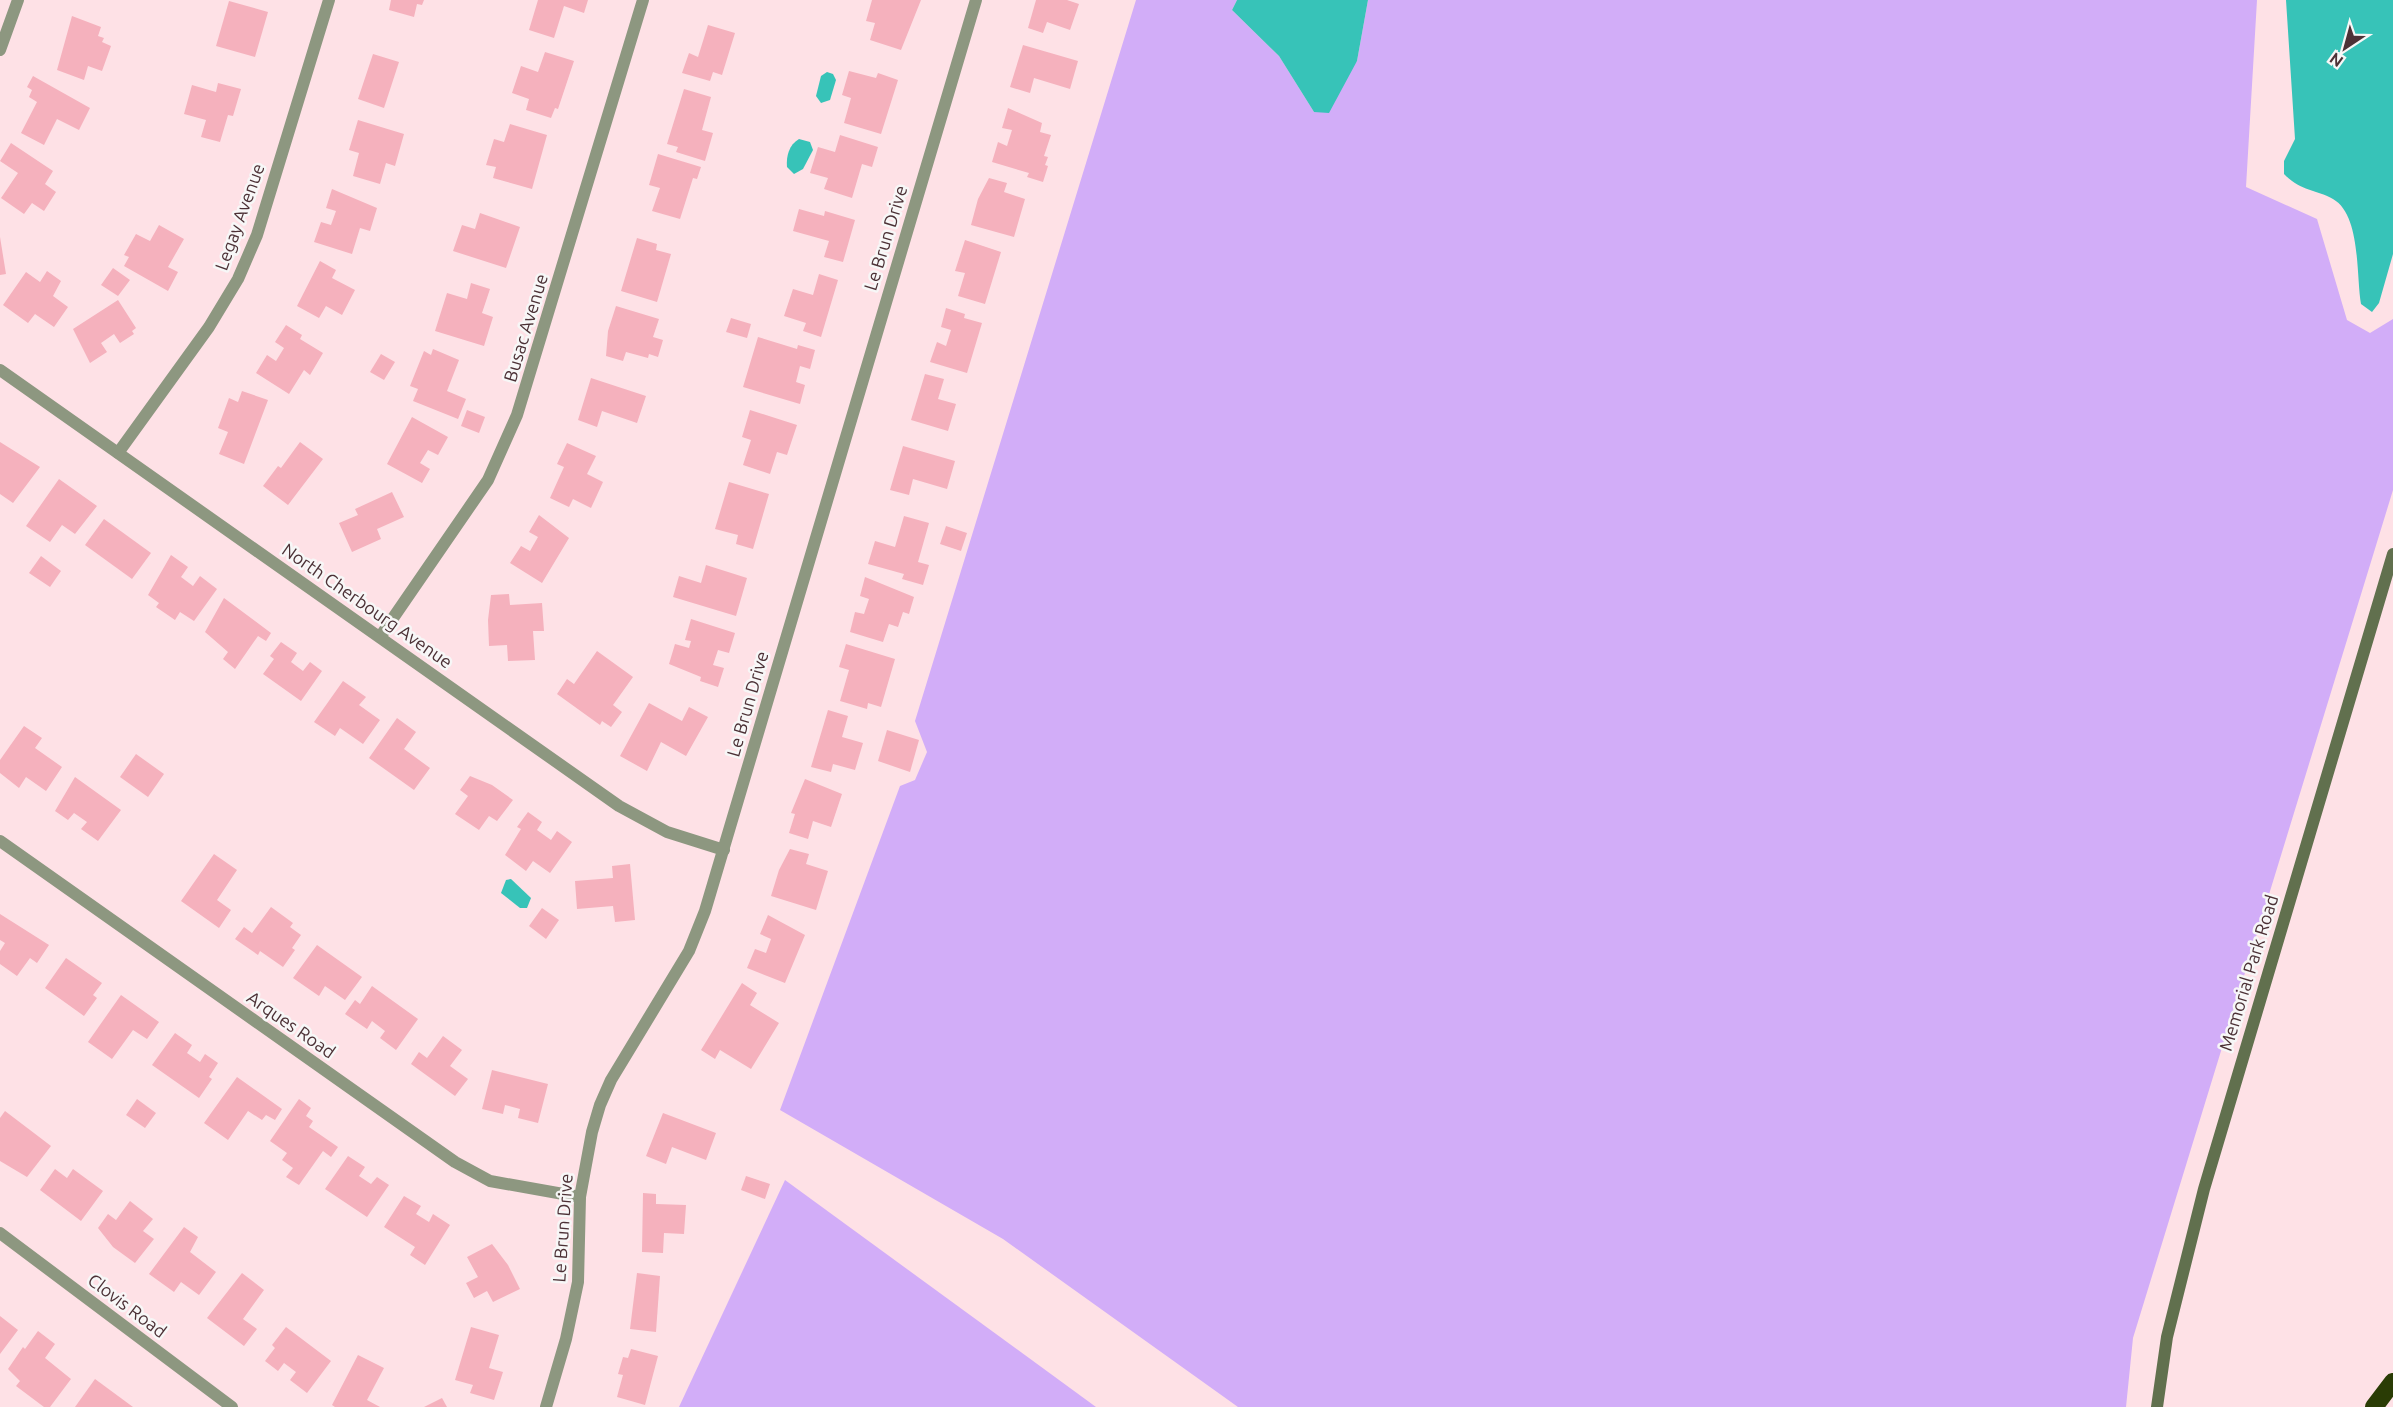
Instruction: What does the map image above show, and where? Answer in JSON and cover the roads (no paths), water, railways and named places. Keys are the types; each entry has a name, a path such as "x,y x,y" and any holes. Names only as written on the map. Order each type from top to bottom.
{"highway":[{"path":"2374,1407 2393,1382"}],"street":[{"path":"0,50 18,0"},
{"name":"Legay Avenue","path":"118,453 209,327 238,279 257,235 329,0"},
{"name":"Busac Avenue","path":"380,637 488,480 517,416 643,0"},
{"name":"Le Brun Drive","path":"546,1407 566,1339 578,1282 580,1197 592,1132 600,1104 611,1080 689,951 705,911 976,0"},
{"name":"North Cherbourg Avenue","path":"0,370 619,806 667,832 724,850"},
{"name":"Memorial Park Road","path":"2157,1407 2167,1337 2204,1189 2393,554"},
{"name":"Arques Road","path":"0,841 455,1162 490,1180 580,1197"},
{"name":"Clovis Road","path":"0,1233 232,1407"}],"water":[{"path":"1237,0 1368,0 1357,61 1329,113 1314,112 1279,56 1232,10"},
{"path":"2286,0 2393,0 2393,254 2379,303 2372,312 2361,304 2356,247 2353,232 2342,207 2333,199 2296,184 2284,174 2284,161 2295,139"},
{"path":"827,72 833,74 836,80 830,100 821,103 816,96 821,76"},
{"path":"799,139 810,142 813,150 803,169 794,174 787,167 787,159 789,151"},
{"path":"511,879 531,898 527,908 520,908 501,893 506,880"}]}
